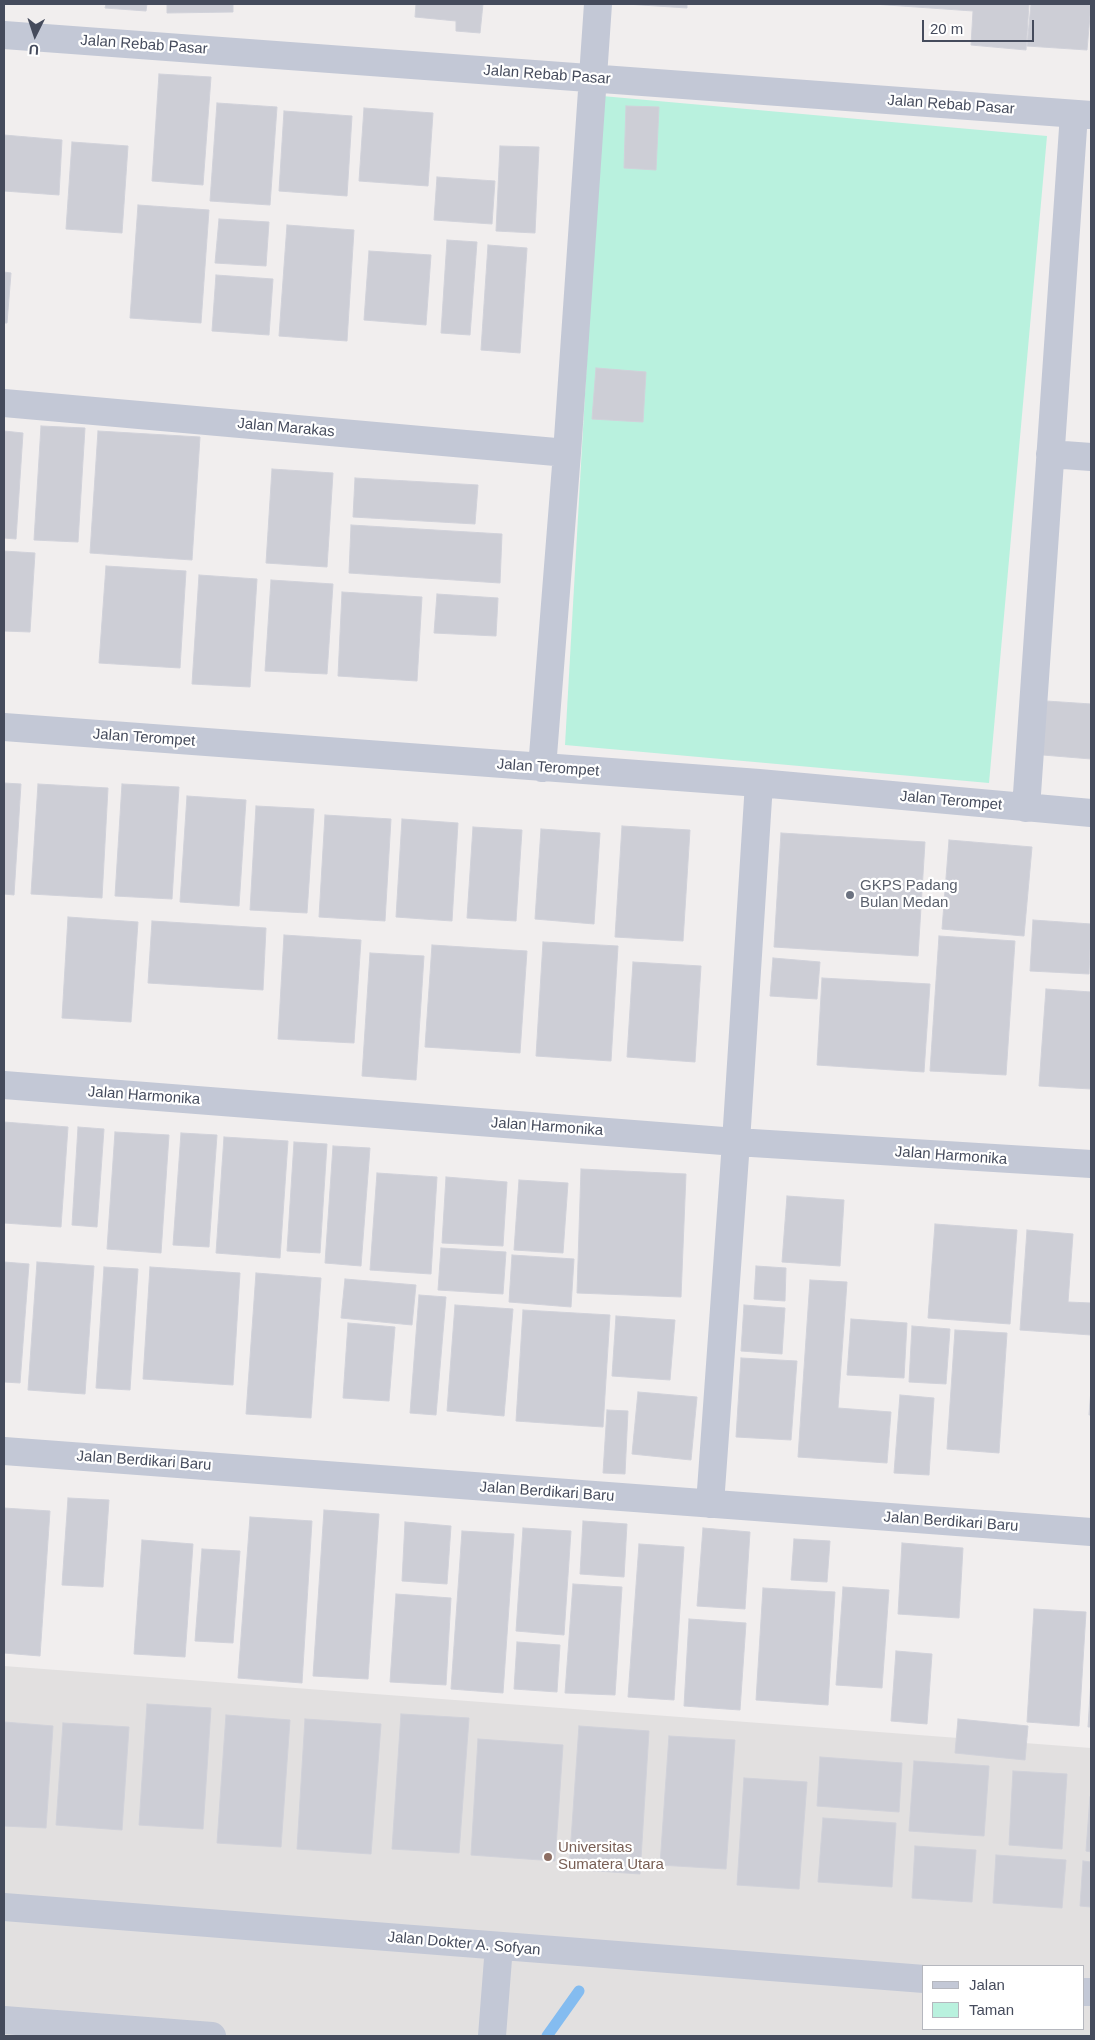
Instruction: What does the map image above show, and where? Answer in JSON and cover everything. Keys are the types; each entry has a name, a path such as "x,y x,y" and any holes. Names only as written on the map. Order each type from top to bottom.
{"street":[{"path":"542,768 567,453 598,4"},
{"name":"Jalan Rebab Pasar","path":"4,35 1082,115"},
{"path":"1026,808 1050,454 1082,115"},
{"name":"Jalan Marakas","path":"4,403 567,453"},
{"path":"1050,454 1091,458"},
{"name":"Jalan Terompet","path":"4,727 759,783 1091,813"},
{"path":"710,1504 759,783"},
{"name":"Jalan Harmonika","path":"4,1085 736,1142 1091,1164"},
{"name":"Jalan Berdikari Baru","path":"4,1451 1091,1532"},
{"name":"Jalan Dokter A. Sofyan","path":"4,1907 922,1980"},
{"path":"492,2036 499,1946"},
{"path":"4,2020 212,2036"}],"shaded area":[{"name":"Universitas Sumatera Utara","path":"4,1666 1091,1748 1091,2036 4,2036"}],"green space":[{"path":"602,96 1047,136 989,783 565,745"}],"building":[{"path":"106,4 147,4 146,11 105,8"},
{"path":"167,4 233,4 233,12 167,13"},
{"path":"416,4 483,4 480,33 456,31 456,21 415,17"},
{"path":"626,4 687,4 687,8"},
{"path":"873,4 1029,4 1026,50 971,45 973,11"},
{"path":"1031,4 1091,4 1087,50 1027,46"},
{"path":"159,74 211,77 203,185 152,181"},
{"path":"217,103 277,107 270,205 210,201"},
{"path":"626,106 659,107 656,170 624,168"},
{"path":"364,108 433,113 428,186 359,181"},
{"path":"284,111 352,116 347,196 279,191"},
{"path":"4,135 62,140 59,195 4,191"},
{"path":"72,142 128,146 122,233 66,229"},
{"path":"500,146 539,147 535,233 496,231"},
{"path":"437,177 495,181 492,224 434,220"},
{"path":"138,205 209,210 201,323 130,318"},
{"path":"219,219 269,222 266,266 215,263"},
{"path":"287,225 354,230 347,341 279,336"},
{"path":"447,240 477,242 470,335 441,333"},
{"path":"488,245 527,248 520,353 481,350"},
{"path":"369,251 431,255 426,325 364,320"},
{"path":"4,272 11,273 7,323 4,323"},
{"path":"216,275 273,279 269,335 212,331"},
{"path":"596,368 646,372 643,422 592,419"},
{"path":"41,426 85,428 78,542 34,540"},
{"path":"4,431 23,433 16,539 4,538"},
{"path":"98,431 200,437 192,560 90,553"},
{"path":"272,469 333,473 327,567 266,563"},
{"path":"355,478 478,485 475,524 353,517"},
{"path":"351,525 502,534 500,583 349,573"},
{"path":"4,551 35,553 30,632 4,631"},
{"path":"106,566 186,571 180,668 99,663"},
{"path":"199,575 257,579 250,687 192,684"},
{"path":"271,580 333,584 327,674 265,671"},
{"path":"342,592 422,597 417,681 338,676"},
{"path":"437,594 498,598 496,636 434,633"},
{"path":"1046,701 1091,704 1091,759 1043,755"},
{"path":"4,783 21,784 14,895 4,894"},
{"path":"38,784 108,788 102,898 31,894"},
{"path":"122,784 179,787 172,899 115,896"},
{"path":"187,796 246,800 239,906 180,902"},
{"path":"256,806 314,809 307,913 250,910"},
{"path":"325,815 391,819 385,921 319,917"},
{"path":"402,819 458,823 452,921 396,917"},
{"path":"622,826 690,830 683,941 615,937"},
{"path":"473,827 522,830 516,921 467,918"},
{"path":"541,829 600,833 594,924 535,919"},
{"name":"GKPS Padang Bulan Medan","path":"781,833 925,842 918,956 774,947"},
{"path":"949,840 1032,847 1024,936 942,929"},
{"path":"68,917 138,922 131,1022 62,1018"},
{"path":"1033,920 1091,924 1089,974 1030,971"},
{"path":"152,921 266,928 263,990 148,983"},
{"path":"284,935 361,940 354,1043 278,1039"},
{"path":"939,936 1015,941 1006,1075 930,1071"},
{"path":"543,942 618,946 611,1061 536,1056"},
{"path":"432,945 527,951 520,1053 425,1047"},
{"path":"370,953 424,956 416,1080 362,1076"},
{"path":"773,958 820,962 817,999 770,996"},
{"path":"633,962 701,966 695,1062 627,1057"},
{"path":"822,978 930,984 924,1072 817,1065"},
{"path":"1046,989 1091,992 1091,1089 1039,1086"},
{"path":"4,1122 68,1127 61,1227 4,1223"},
{"path":"78,1127 104,1129 97,1227 72,1225"},
{"path":"115,1132 169,1135 161,1253 107,1249"},
{"path":"181,1133 217,1135 209,1247 173,1245"},
{"path":"224,1137 288,1141 280,1258 216,1253"},
{"path":"294,1142 327,1144 320,1253 287,1251"},
{"path":"333,1146 370,1148 361,1266 325,1263"},
{"path":"581,1169 686,1174 681,1297 577,1293"},
{"path":"377,1173 437,1177 431,1274 370,1270"},
{"path":"446,1177 507,1182 503,1246 442,1243"},
{"path":"519,1180 568,1183 563,1253 514,1250"},
{"path":"787,1196 844,1200 840,1266 782,1262"},
{"path":"935,1224 1017,1230 1010,1324 928,1318"},
{"path":"1027,1230 1073,1234 1068,1302 1091,1303 1091,1335 1020,1330"},
{"path":"441,1248 506,1252 503,1294 438,1290"},
{"path":"512,1255 574,1259 571,1307 509,1302"},
{"path":"4,1262 29,1264 20,1383 4,1382"},
{"path":"37,1262 94,1266 85,1394 28,1390"},
{"path":"756,1266 786,1268 785,1301 754,1299"},
{"path":"104,1267 138,1269 130,1390 96,1388"},
{"path":"150,1267 240,1273 233,1385 143,1379"},
{"path":"256,1273 321,1278 311,1418 246,1414"},
{"path":"345,1279 416,1285 412,1325 341,1318"},
{"path":"810,1280 847,1282 838,1408 891,1412 887,1463 798,1457"},
{"path":"419,1295 446,1297 436,1415 410,1413"},
{"path":"455,1305 513,1309 504,1416 447,1411"},
{"path":"744,1305 785,1308 782,1354 741,1351"},
{"path":"523,1310 610,1315 603,1427 516,1421"},
{"path":"616,1316 675,1320 670,1380 612,1376"},
{"path":"851,1319 907,1323 904,1378 847,1375"},
{"path":"348,1323 395,1327 389,1401 343,1398"},
{"path":"912,1326 950,1329 946,1384 909,1382"},
{"path":"955,1330 1007,1333 999,1453 947,1449"},
{"path":"741,1358 797,1361 791,1440 736,1437"},
{"path":"1091,1389 1091,1415 1089,1415"},
{"path":"638,1392 697,1397 691,1460 632,1454"},
{"path":"900,1395 934,1398 929,1475 894,1473"},
{"path":"607,1410 628,1411 625,1474 603,1473"},
{"path":"68,1498 109,1500 103,1587 62,1585"},
{"path":"4,1508 50,1511 40,1656 4,1653"},
{"path":"324,1510 379,1514 368,1679 313,1676"},
{"path":"250,1517 312,1521 302,1683 238,1678"},
{"path":"583,1521 627,1524 624,1577 580,1574"},
{"path":"405,1522 451,1526 447,1584 402,1581"},
{"path":"523,1528 571,1531 564,1635 516,1631"},
{"path":"703,1528 750,1532 745,1609 697,1606"},
{"path":"462,1531 514,1534 503,1693 451,1689"},
{"path":"794,1539 830,1541 827,1582 791,1580"},
{"path":"142,1540 193,1544 185,1657 134,1654"},
{"path":"902,1543 963,1548 959,1618 898,1614"},
{"path":"639,1544 684,1547 674,1700 628,1697"},
{"path":"202,1549 240,1551 233,1643 195,1641"},
{"path":"573,1584 622,1587 615,1695 565,1693"},
{"path":"843,1587 889,1590 882,1688 836,1685"},
{"path":"763,1588 835,1592 828,1705 756,1700"},
{"path":"396,1594 451,1598 446,1685 390,1682"},
{"path":"1034,1609 1086,1612 1079,1726 1027,1722"},
{"path":"689,1619 746,1623 740,1710 684,1706"},
{"path":"517,1642 560,1645 557,1692 514,1689"},
{"path":"896,1651 932,1654 927,1724 891,1721"},
{"path":"1091,1680 1091,1727 1088,1727"},
{"path":"147,1704 211,1708 203,1829 139,1825"},
{"path":"401,1714 469,1718 459,1853 392,1849"},
{"path":"226,1715 290,1720 281,1847 217,1843"},
{"path":"305,1719 381,1724 371,1854 297,1849"},
{"path":"958,1719 1028,1726 1025,1760 955,1753"},
{"path":"4,1722 53,1726 46,1828 4,1826"},
{"path":"63,1723 129,1727 122,1830 56,1825"},
{"path":"579,1726 649,1731 640,1874 569,1869"},
{"path":"669,1736 735,1740 726,1869 660,1865"},
{"path":"478,1739 563,1745 555,1861 471,1855"},
{"path":"820,1757 902,1763 899,1812 817,1806"},
{"path":"914,1761 989,1766 984,1836 909,1831"},
{"path":"1013,1771 1067,1774 1062,1849 1009,1845"},
{"path":"744,1778 807,1782 799,1889 737,1885"},
{"path":"1091,1797 1091,1852 1086,1851"},
{"path":"823,1818 896,1823 892,1887 818,1882"},
{"path":"915,1846 976,1850 972,1902 912,1898"},
{"path":"996,1855 1066,1860 1062,1908 993,1903"},
{"path":"1083,1861 1091,1862 1091,1907 1080,1906"}],"waterway":[{"path":"547,2036 579,1991"}],"place":[{"name":"GKPS Padang Bulan Medan","path":"850,895"},
{"name":"Universitas Sumatera Utara","path":"548,1857"}]}
